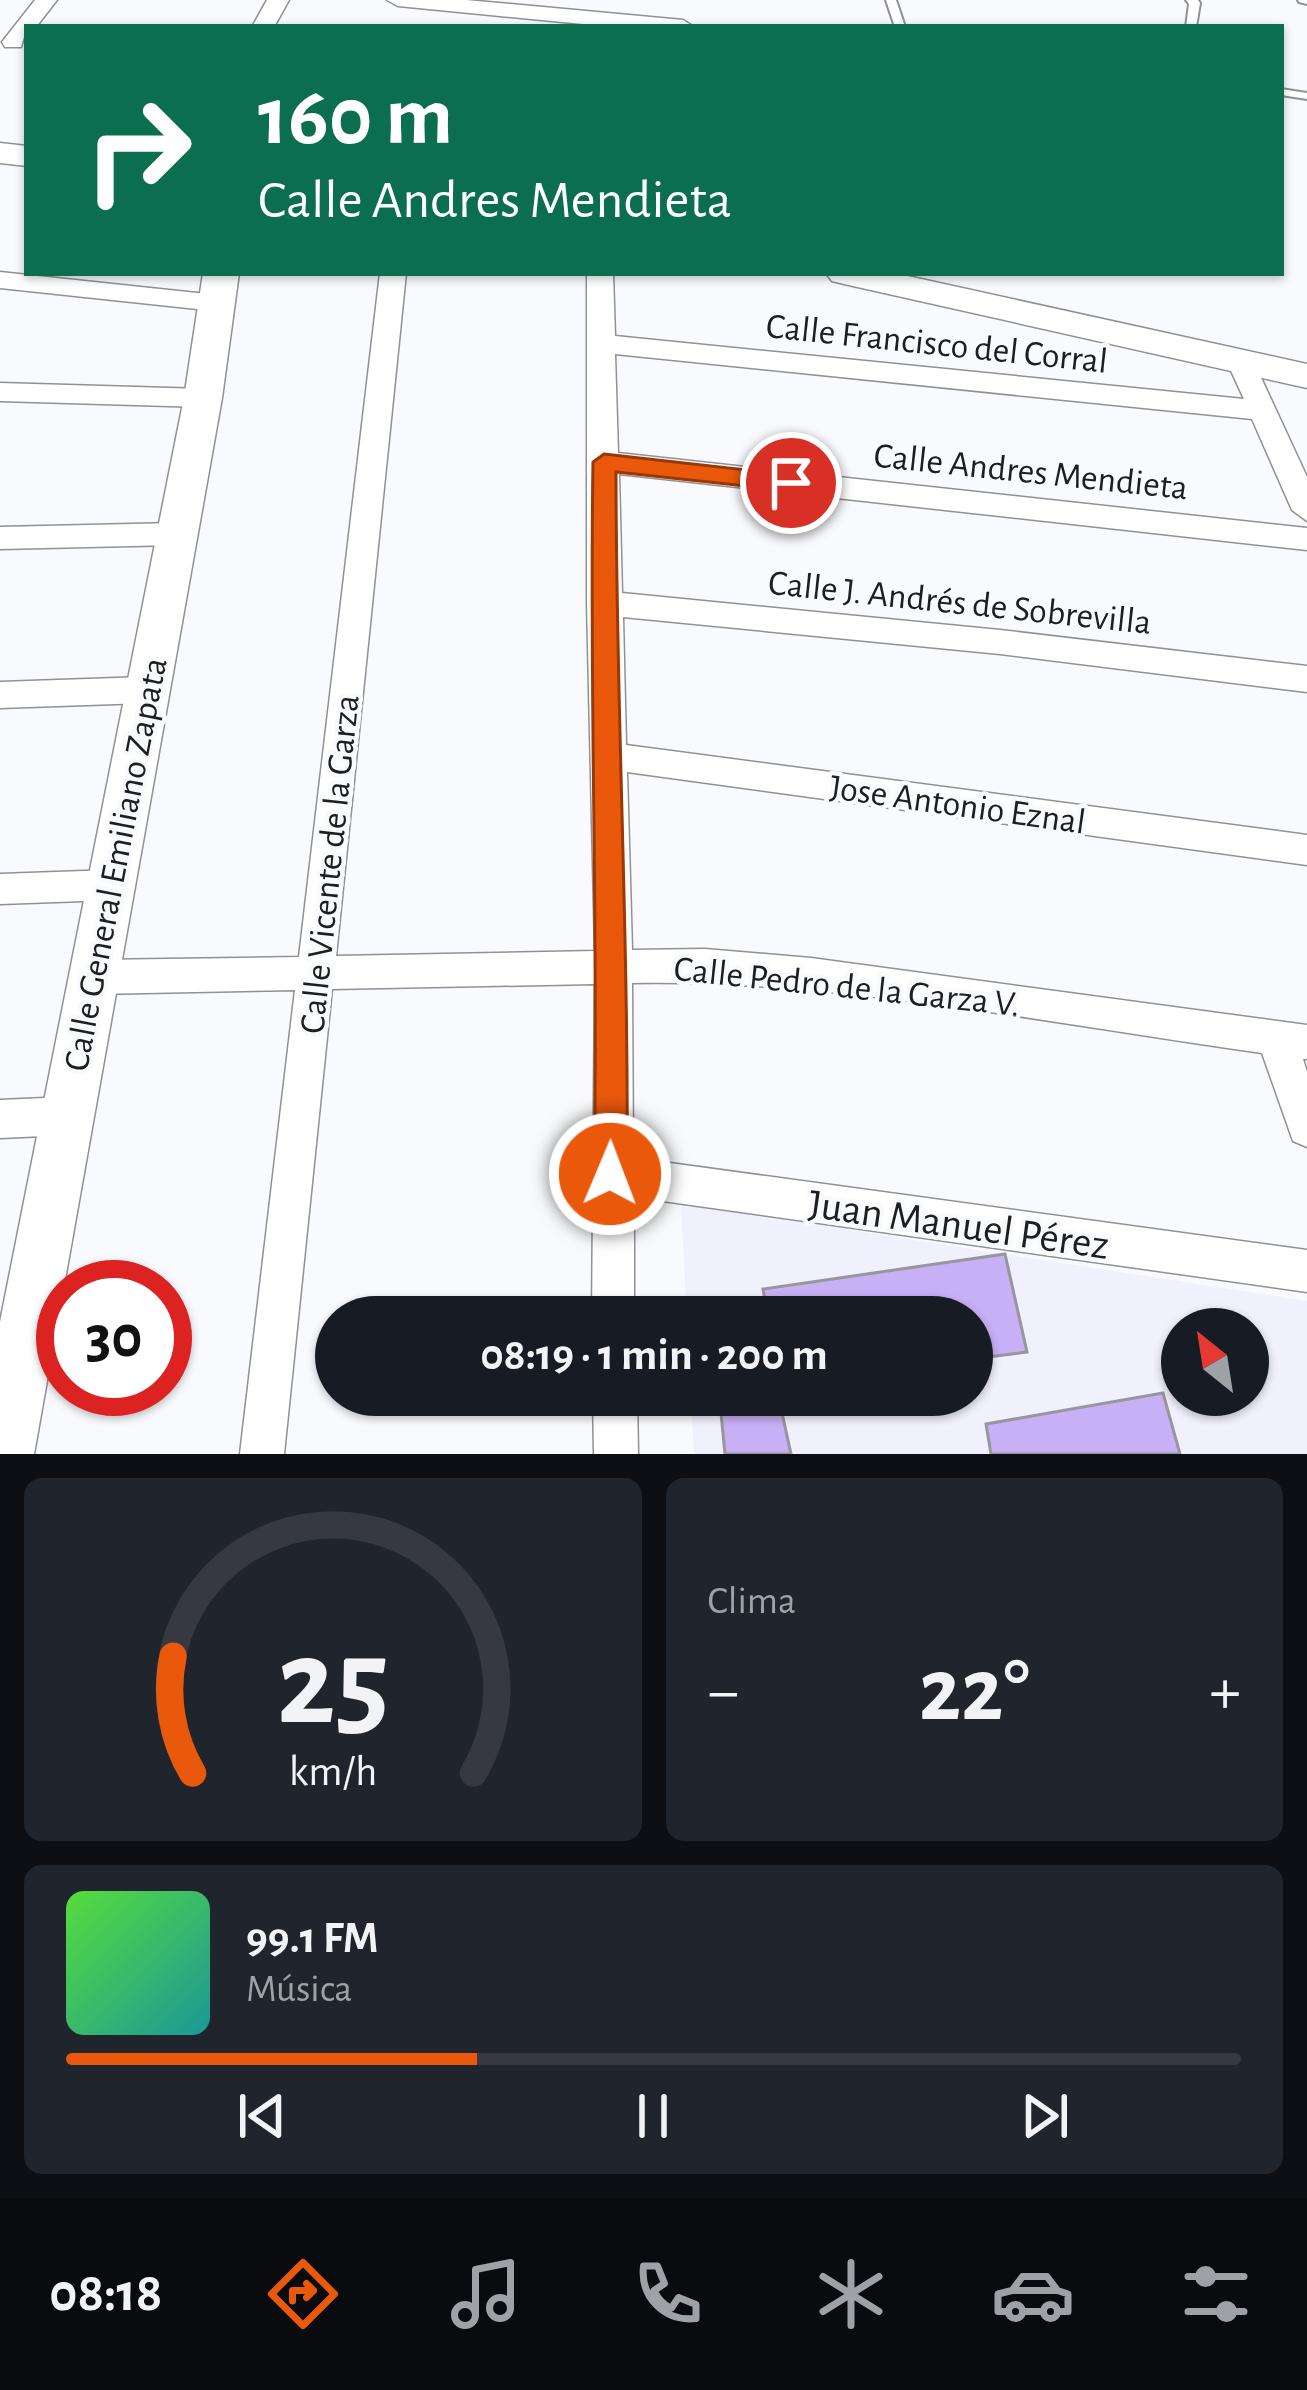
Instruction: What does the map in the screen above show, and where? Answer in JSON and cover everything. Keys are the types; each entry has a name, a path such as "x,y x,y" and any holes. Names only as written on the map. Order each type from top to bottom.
{"street":[{"path":"27,24 46,0"},
{"path":"398,0 693,22"},
{"name":"Calle Vicente de la Garza","path":"262,1454 393,276"},
{"path":"599,276 614,967 613,1296"},
{"path":"857,276 1307,376"},
{"path":"0,280 219,288"},
{"name":"Calle General Emiliano Zapata","path":"4,1454 10,1361 96,977 219,288"},
{"name":"Calle Francisco del Corral","path":"602,344 1265,410"},
{"path":"1241,362 1307,510"},
{"path":"0,392 203,398"},
{"name":"Calle Andres Mendieta","path":"604,462 1307,539"},
{"path":"0,538 176,534"},
{"name":"Calle J. Andrés de Sobrevilla","path":"603,603 1000,642 1307,679"},
{"path":"0,695 145,690"},
{"name":"Jose Antonio Eznal","path":"609,756 1307,850"},
{"path":"0,889 112,885"},
{"name":"Calle Pedro de la Garza V.","path":"96,977 705,965 811,974 1292,1040"},
{"path":"1292,1040 1307,1128"},
{"path":"0,1120 66,1116"},
{"name":"Juan Manuel Pérez","path":"610,1174 1307,1271"},
{"path":"615,1416 616,1454"}],"lane":[{"path":"891,0 899,24"}],"shaded area":[{"path":"681,1204 1307,1301 1307,1454 694,1454 692,1416 993,1416 993,1296 686,1296"}],"building":[{"path":"1005,1254 1027,1352 993,1356 993,1296 764,1296 763,1289"},
{"path":"1161,1393 1161,1416 1169,1416 1180,1454 991,1454 986,1424"},
{"path":"721,1416 783,1416 791,1454 725,1454"}],"route":[{"path":"610,1174 614,967 603,603 604,462 791,483"}]}
